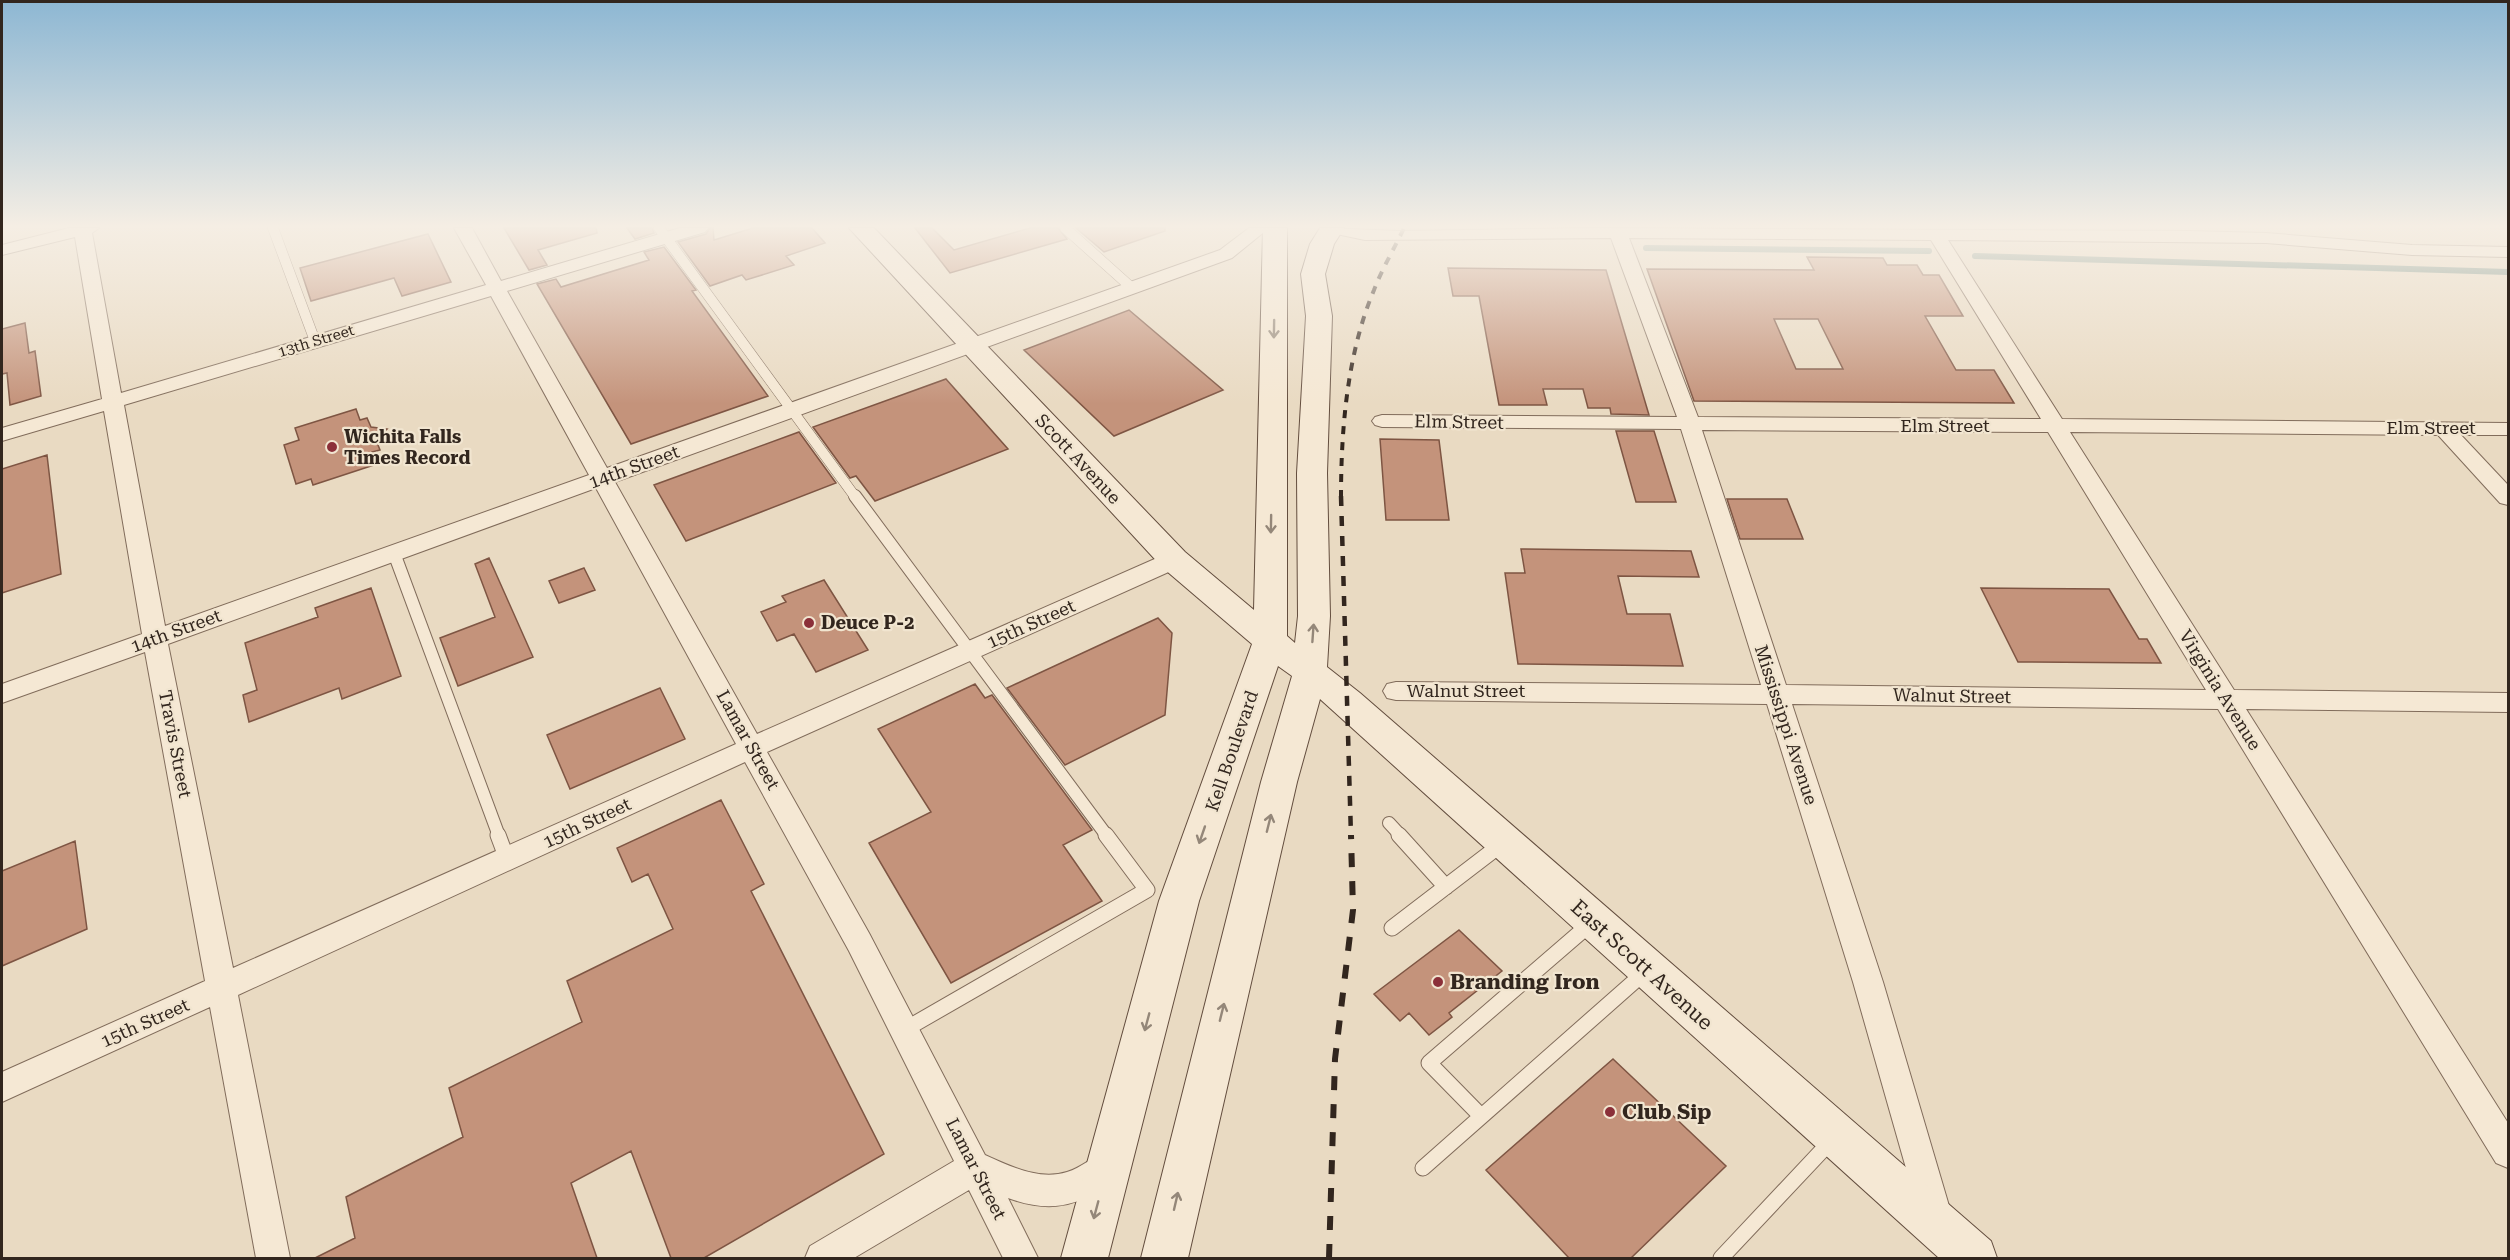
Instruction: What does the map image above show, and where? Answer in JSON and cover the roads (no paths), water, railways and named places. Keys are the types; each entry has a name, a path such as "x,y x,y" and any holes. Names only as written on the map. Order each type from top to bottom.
{"main road":[{"name":"Scott Avenue","path":"916,287 1174,560 1310,672"},
{"name":"Kell Boulevard","path":"1084,1258 1179,901 1270,641 1274,287"},
{"path":"1164,1258 1276,794 1310,672 1314,616 1312,473 1319,316 1315,287"},
{"name":"East Scott Avenue","path":"1310,672 1348,702 1974,1258"}],"street":[{"name":"Travis Street","path":"94,287 154,639 273,1258"},
{"name":"13th Street","path":"2,435 497,287"},
{"name":"Lamar Street","path":"497,287 753,747 904,1029 1021,1258"},
{"name":"14th Street","path":"2,694 1135,287"},
{"name":"Mississippi Avenue","path":"1638,287 1690,424 1868,982 1938,1227"},
{"name":"Virginia Avenue","path":"1968,287 2508,1152"},
{"name":"Elm Street","path":"1382,421 2508,429"},
{"path":"2443,428 2508,498"},
{"name":"15th Street","path":"2,1087 753,747 1174,560"},
{"name":"Walnut Street","path":"1396,691 2508,702"},
{"path":"822,1258 975,1167 1006,1182 1041,1191 1067,1189 1108,1166"}],"lane":[{"path":"295,287 315,341"},
{"path":"701,287 790,411 972,650 1147,890 904,1029"},
{"path":"394,553 507,860"},
{"path":"1389,823 1446,887"},
{"path":"1392,928 1504,842"},
{"path":"1481,1116 1429,1064 1593,921"},
{"path":"1423,1168 1647,969"},
{"path":"1721,1258 1836,1136"}],"railway":[{"path":"1341,497 1342,445 1347,392 1357,340 1375,287"},
{"path":"1341,497 1351,836"},
{"path":"1329,1258 1335,1059 1353,910 1351,835"}],"place":[{"name":"Wichita Falls Times Record","path":"332,447"},
{"name":"Deuce P-2","path":"809,623"},
{"name":"Branding Iron","path":"1438,982"},
{"name":"Club Sip","path":"1610,1112"}]}
